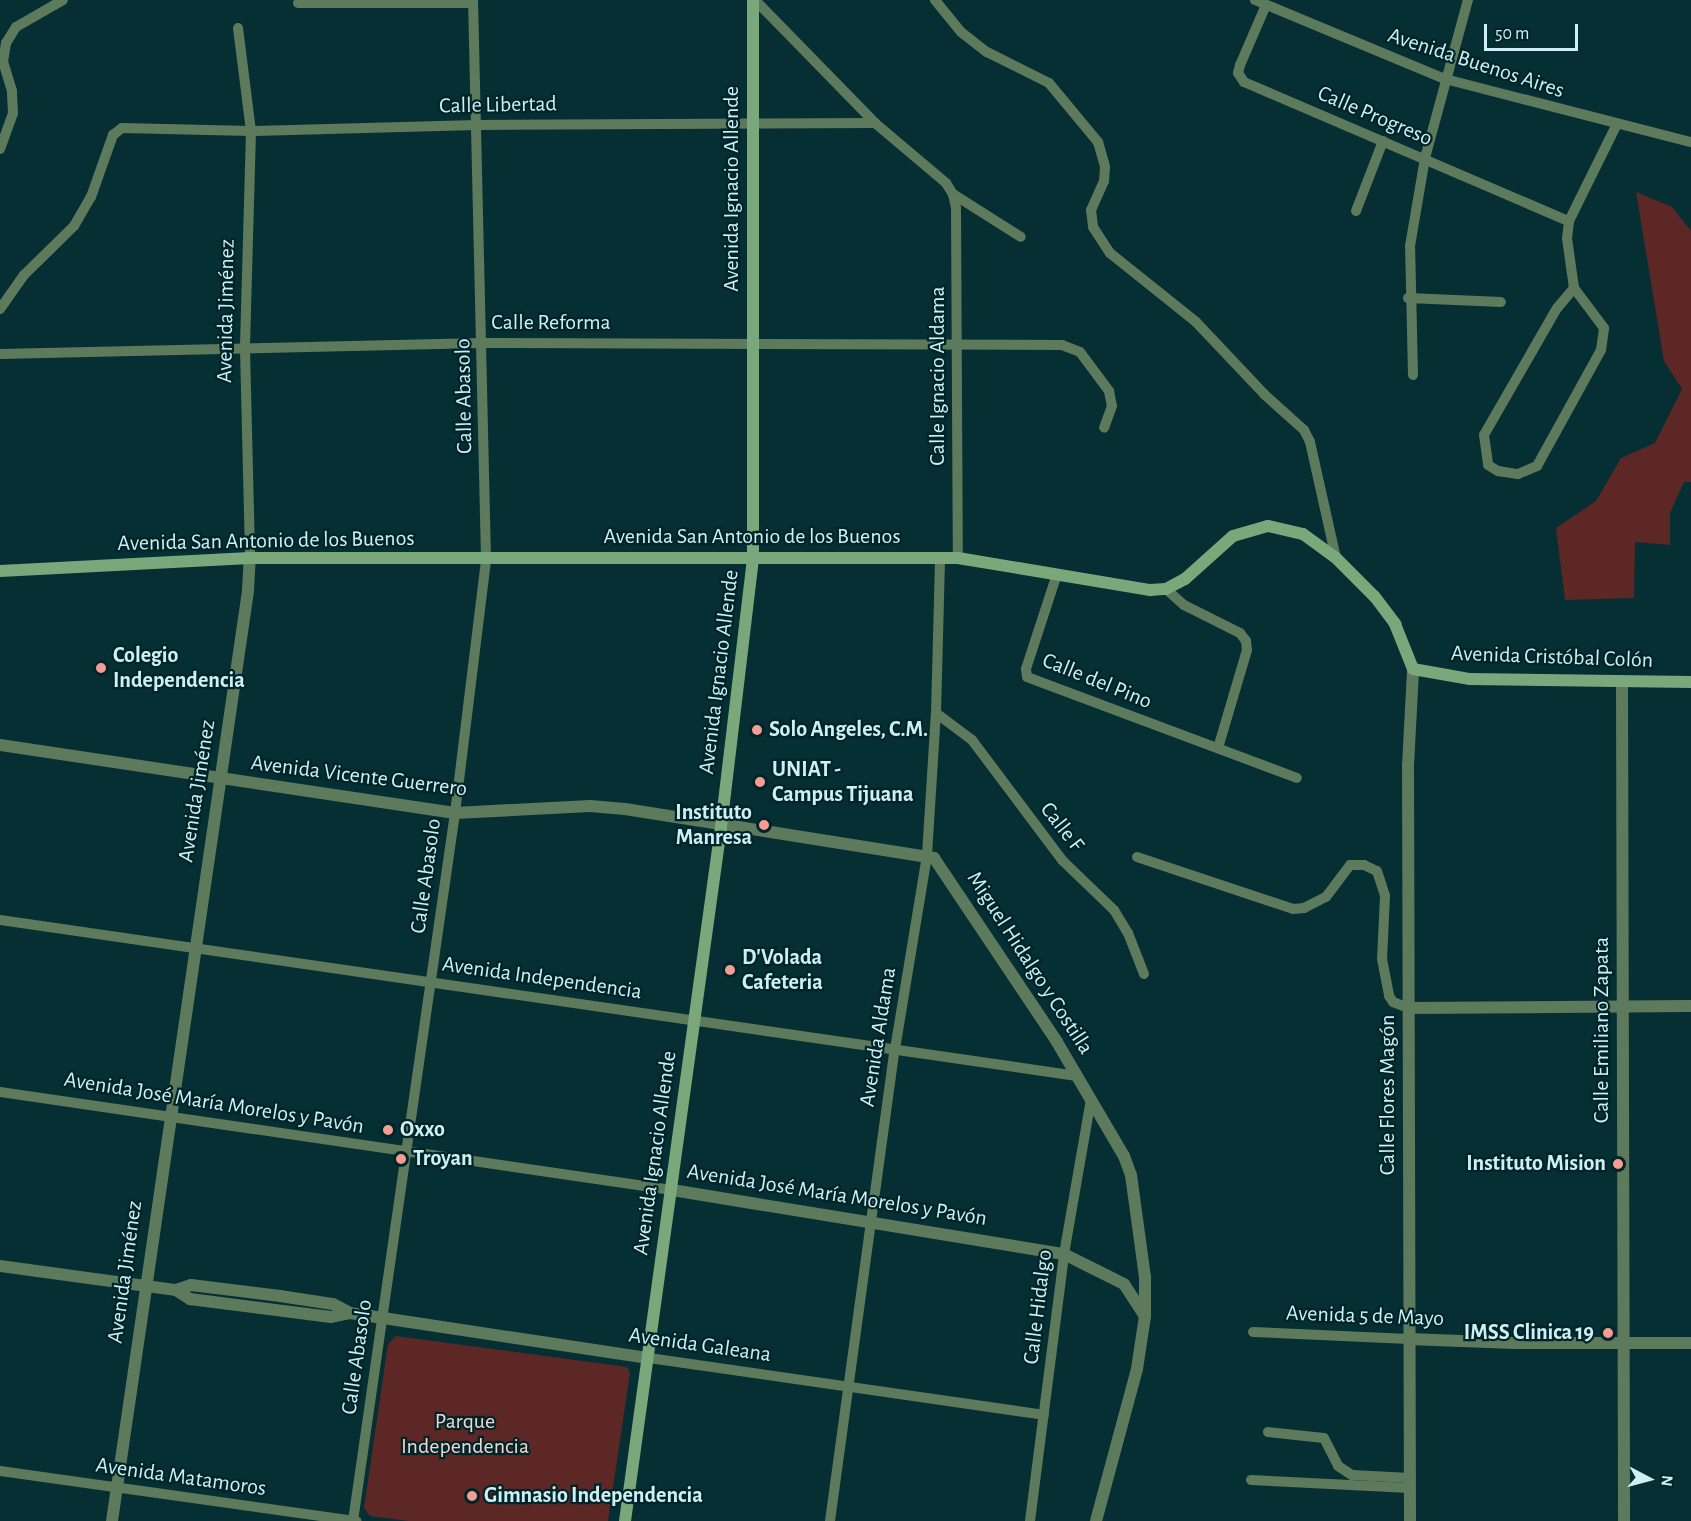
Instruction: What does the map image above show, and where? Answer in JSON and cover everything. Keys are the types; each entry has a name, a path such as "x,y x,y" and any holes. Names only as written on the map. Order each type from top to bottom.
{"main road":[{"name":"Avenida Ignacio Allende","path":"625,1521 721,826 753,557 754,0"},
{"path":"1166,589 1185,579 1233,536 1248,529 1285,528 1303,534 1336,558 1375,597 1395,624 1413,669"},
{"name":"Avenida San Antonio de los Buenos","path":"0,571 250,558 958,558 1135,589 1166,589"},
{"name":"Avenida Cristóbal Colón","path":"1413,669 1470,679 1691,682"}],"street":[{"path":"0,149 12,113 12,91 3,62 6,43 16,27 63,0"},
{"path":"754,0 875,123 946,183 953,194 1021,237"},
{"path":"935,0 961,32 979,45 1049,83 1098,142 1105,167 1104,181 1090,210 1093,227 1110,254 1196,322 1264,394 1304,430 1311,442 1336,558"},
{"path":"1413,375 1408,298 1410,246 1425,158 1468,0"},
{"path":"298,3 473,1"},
{"name":"Calle Abasolo","path":"354,1521 455,813 486,559 473,1"},
{"name":"Avenida Buenos Aires","path":"1260,3 1445,79 1616,126 1691,142"},
{"name":"Calle Progreso","path":"1260,3 1240,64 1239,78 1569,220"},
{"name":"Avenida Jiménez","path":"112,1521 250,558 245,349 251,131 238,28"},
{"name":"Calle Libertad","path":"0,309 24,275 74,226 92,197 113,135 122,128 251,131 477,125 875,123"},
{"path":"1574,288 1557,308 1484,435 1488,465 1498,471 1518,474 1537,466 1601,350 1604,328 1574,288 1569,220 1616,126"},
{"path":"1356,211 1383,141"},
{"name":"Calle Ignacio Aldama","path":"953,194 958,342 958,558"},
{"path":"1408,298 1501,302"},
{"name":"Calle Reforma","path":"0,354 482,342 958,342 1072,347 1109,391 1112,406 1104,428"},
{"name":"Avenida Aldama","path":"830,1521 895,1049 927,855 936,712 940,558"},
{"name":"Calle del Pino","path":"1057,574 1026,669 1027,677 1218,748"},
{"path":"1166,589 1184,605 1240,633 1246,640 1247,650 1218,748 1297,778"},
{"name":"Calle Flores Magón","path":"1410,1521 1408,766 1413,669"},
{"name":"Calle Emiliano Zapata","path":"1622,682 1624,1521"},
{"name":"Calle F","path":"936,712 972,740 1063,861 1118,916 1144,974"},
{"name":"Avenida Vicente Guerrero","path":"0,745 455,813 590,806 927,855"},
{"name":"Miguel Hidalgo y Costilla","path":"927,855 940,862 1077,1076 1131,1175 1145,1276 1145,1316 1137,1369 1096,1521"},
{"path":"1137,857 1293,909 1304,908 1326,897 1350,865 1377,871 1385,896 1382,959 1389,996 1393,1002 1408,1008 1691,1006"},
{"name":"Avenida Independencia","path":"0,920 194,950 1077,1076"},
{"name":"Avenida José María Morelos y Pavón","path":"0,1092 405,1153 672,1190 1064,1254 1124,1284 1145,1316"},
{"name":"Calle Hidalgo","path":"1030,1521 1064,1254 1091,1100"},
{"name":"Avenida Galeana","path":"0,1266 176,1290 191,1285 333,1304 350,1313 382,1318 1044,1415"},
{"name":"Avenida 5 de Mayo","path":"1253,1332 1409,1339 1624,1344 1691,1343"},
{"path":"1268,1432 1324,1438 1338,1466 1352,1474 1410,1483"},
{"name":"Avenida Matamoros","path":"0,1471 292,1517 354,1521"},
{"path":"1251,1480 1410,1483"}],"green space":[{"path":"1636,192 1672,207 1691,231 1691,482 1684,482 1670,513 1670,545 1635,542 1634,598 1565,600 1556,528 1596,501 1621,458 1655,443 1682,389 1664,361"},
{"name":"Parque Independencia","path":"396,1336 627,1367 630,1373 608,1521 409,1521 370,1516 364,1508 388,1344"}],"place":[{"name":"Colegio Independencia","path":"101,668"},
{"name":"Solo Angeles, C.M.","path":"757,730"},
{"name":"UNIAT - Campus Tijuana","path":"760,782"},
{"name":"Instituto Manresa","path":"764,825"},
{"name":"D'Volada Cafeteria","path":"730,970"},
{"name":"Oxxo","path":"388,1130"},
{"name":"Troyan","path":"401,1159"},
{"name":"Instituto Mision","path":"1618,1164"},
{"name":"IMSS Clinica 19","path":"1608,1333"},
{"name":"Gimnasio Independencia","path":"472,1496"}]}
